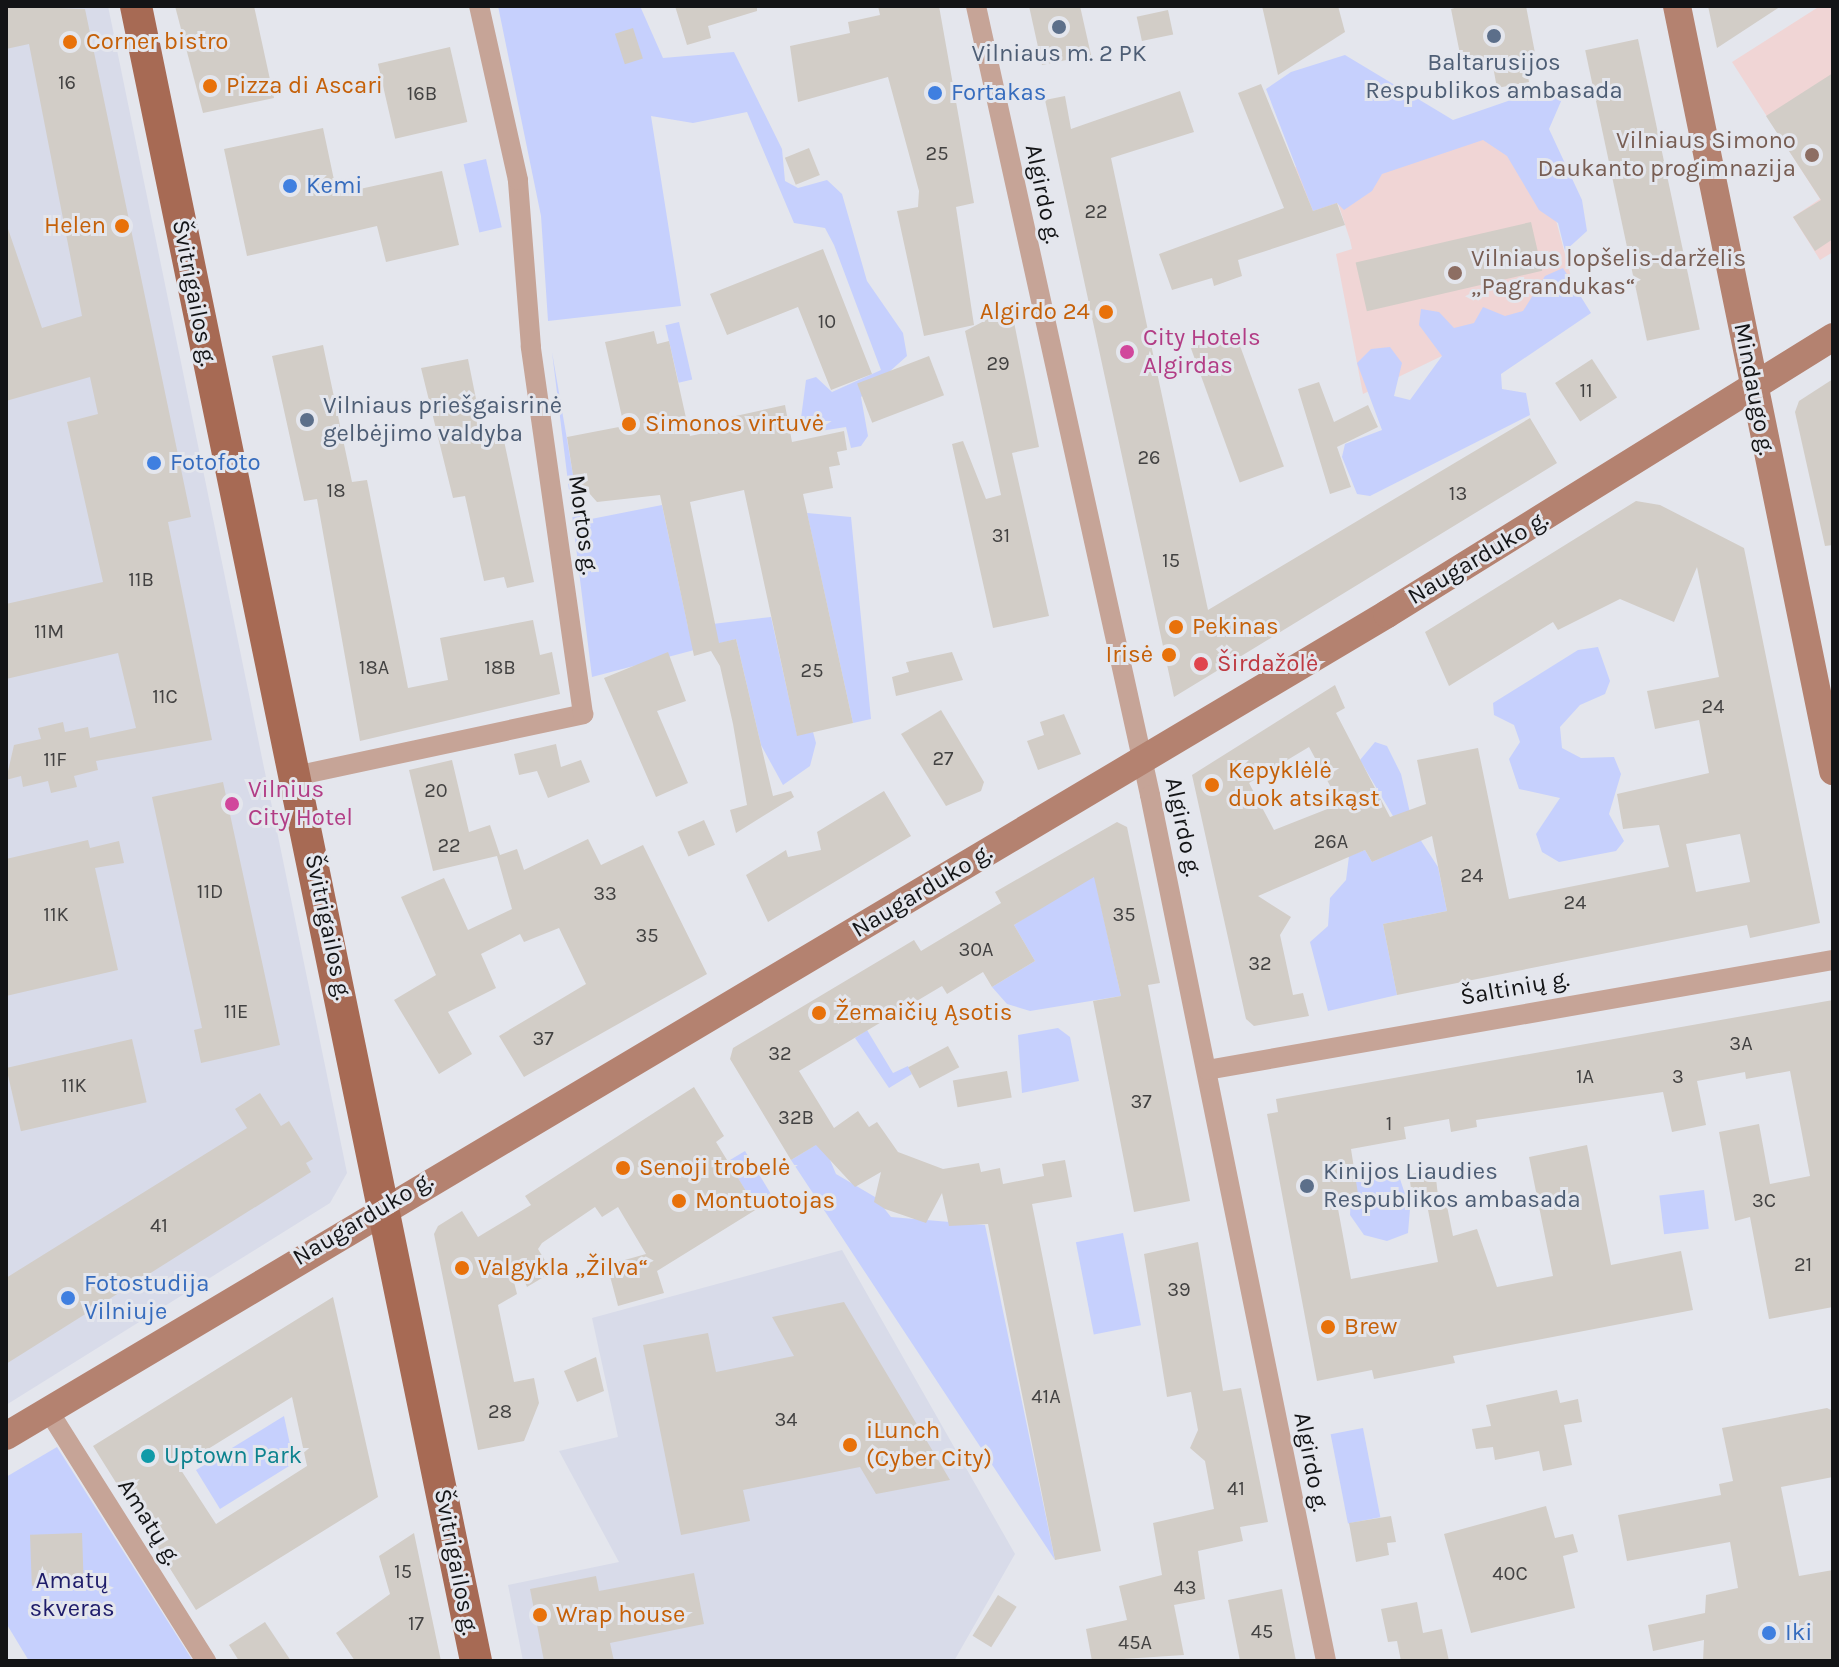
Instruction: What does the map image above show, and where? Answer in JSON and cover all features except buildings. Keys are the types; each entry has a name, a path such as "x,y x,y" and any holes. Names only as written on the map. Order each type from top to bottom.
{"main road":[{"name":"Švitrigailos g.","path":"136,6 385,1205 476,1661"},
{"name":"Mindaugo g.","path":"1677,6 1753,391 1833,771"},
{"name":"Naugarduko g.","path":"6,1436 385,1205 1141,759 1753,391 1833,337"}],"street":[{"name":"Mortos g.","path":"295,776 583,714 531,347 518,180 479,6"},
{"name":"Algirdo g.","path":"976,6 1207,1070 1326,1661"},
{"name":"Šaltinių g.","path":"1207,1070 1833,960"},
{"name":"Amatų g.","path":"48,1410 206,1661"}],"shaded area":[{"path":"6,6 108,6 347,1173 330,1203 6,1405"},
{"name":"Vilniaus Simono Daukanto progimnazija","path":"1820,6 1833,6 1833,252 1820,260 1793,217 1820,199 1732,62"},
{"name":"Vilniaus lopšelis-darželis „Pagrandukas“","path":"1529,118 1575,292 1363,394 1336,254 1352,249 1350,240 1338,203 1313,211 1295,167"},
{"path":"842,1250 1015,1554 954,1661 523,1661 508,1585 619,1562 559,1451 618,1437 592,1318"}],"green space":[{"path":"498,6 640,6 663,58 734,52 782,149 785,181 798,188 827,180 842,194 867,281 903,333 907,356 861,397 868,436 861,446 851,448 846,427 814,432 801,418 806,380 816,377 832,392 881,370 834,245 825,228 794,223 747,112 693,123 651,116 681,306 548,321 541,216"},
{"path":"1345,55 1453,120 1537,91 1562,99 1549,129 1582,200 1587,231 1565,251 1558,223 1539,210 1507,156 1483,140 1382,174 1372,191 1344,210 1337,203 1313,211 1266,89 1291,72"},
{"path":"486,159 502,227 479,232 464,164"},
{"path":"1563,268 1591,313 1501,374 1502,389 1526,393 1530,415 1370,496 1357,494 1342,457 1345,444 1382,430 1357,363 1371,349 1390,347 1402,363 1394,396 1410,400 1442,356 1419,325 1421,309 1439,312 1454,328 1474,323 1483,307 1505,316 1523,311 1545,276"},
{"path":"679,322 692,379 679,383 665,325"},
{"path":"552,352 581,521 662,505 688,627 771,617 797,735 813,732 816,743 810,766 783,785 761,745 736,639 592,677"},
{"path":"807,513 851,517 871,719 853,723"},
{"path":"1598,647 1610,681 1605,694 1580,705 1560,727 1562,748 1581,758 1614,757 1621,774 1609,814 1624,841 1616,851 1559,862 1542,852 1536,834 1560,798 1519,789 1509,759 1520,742 1514,725 1494,715 1493,703 1578,650"},
{"path":"1375,742 1387,746 1401,774 1414,830 1438,867 1447,911 1383,924 1397,995 1328,1011 1310,942 1328,926 1330,898 1346,880 1349,856 1365,850 1372,862 1410,845 1360,760"},
{"path":"1103,867 1097,888 1121,996 1030,1011 1007,1004 992,987 1035,961 1014,925"},
{"path":"1058,1028 1070,1037 1079,1081 1022,1093 1018,1035"},
{"path":"867,1030 893,1073 908,1066 912,1074 889,1088 855,1038"},
{"path":"822,1141 836,1174 875,1197 891,1217 985,1225 1055,1560 791,1160"},
{"path":"745,1151 771,1194 754,1204 728,1161"},
{"path":"1376,1169 1400,1179 1410,1209 1408,1233 1387,1241 1364,1235 1350,1215 1352,1179"},
{"path":"1704,1190 1709,1229 1664,1234 1659,1195"},
{"path":"1123,1233 1141,1325 1094,1334 1076,1242"},
{"path":"284,1416 294,1463 220,1509 196,1470"},
{"path":"1363,1428 1380,1517 1348,1524 1331,1434"},
{"name":"Amatų skveras","path":"57,1447 193,1661 29,1661 6,1623 6,1477"}],"place":[{"name":"Vilniaus m. 2 PK","path":"1059,27"},
{"name":"Baltarusijos Respublikos ambasada","path":"1494,36"},
{"name":"Corner bistro","path":"70,42"},
{"name":"Pizza di Ascari","path":"210,86"},
{"name":"Fortakas","path":"935,93"},
{"name":"Vilniaus Simono Daukanto progimnazija","path":"1812,155"},
{"name":"Kemi","path":"290,186"},
{"name":"Helen","path":"122,226"},
{"name":"Vilniaus lopšelis-darželis „Pagrandukas“","path":"1455,273"},
{"name":"Algirdo 24","path":"1106,312"},
{"name":"City Hotels Algirdas","path":"1127,352"},
{"name":"Vilniaus priešgaisrinė gelbėjimo valdyba","path":"307,420"},
{"name":"Simonos virtuvė","path":"629,424"},
{"name":"Fotofoto","path":"154,463"},
{"name":"Pekinas","path":"1176,627"},
{"name":"Irisė","path":"1169,655"},
{"name":"Širdažolė","path":"1201,664"},
{"name":"Kepyklėlė duok atsikąst","path":"1212,785"},
{"name":"Vilnius City Hotel","path":"232,804"},
{"name":"Žemaičių Ąsotis","path":"819,1013"},
{"name":"Senoji trobelė","path":"623,1168"},
{"name":"Kinijos Liaudies Respublikos ambasada","path":"1307,1186"},
{"name":"Montuotojas","path":"679,1201"},
{"name":"Valgykla „Žilva“","path":"462,1268"},
{"name":"Fotostudija Vilniuje","path":"68,1298"},
{"name":"Brew","path":"1328,1327"},
{"name":"iLunch (Cyber City)","path":"850,1445"},
{"name":"Uptown Park","path":"148,1456"},
{"name":"Wrap house","path":"540,1615"},
{"name":"Iki","path":"1769,1633"}]}
